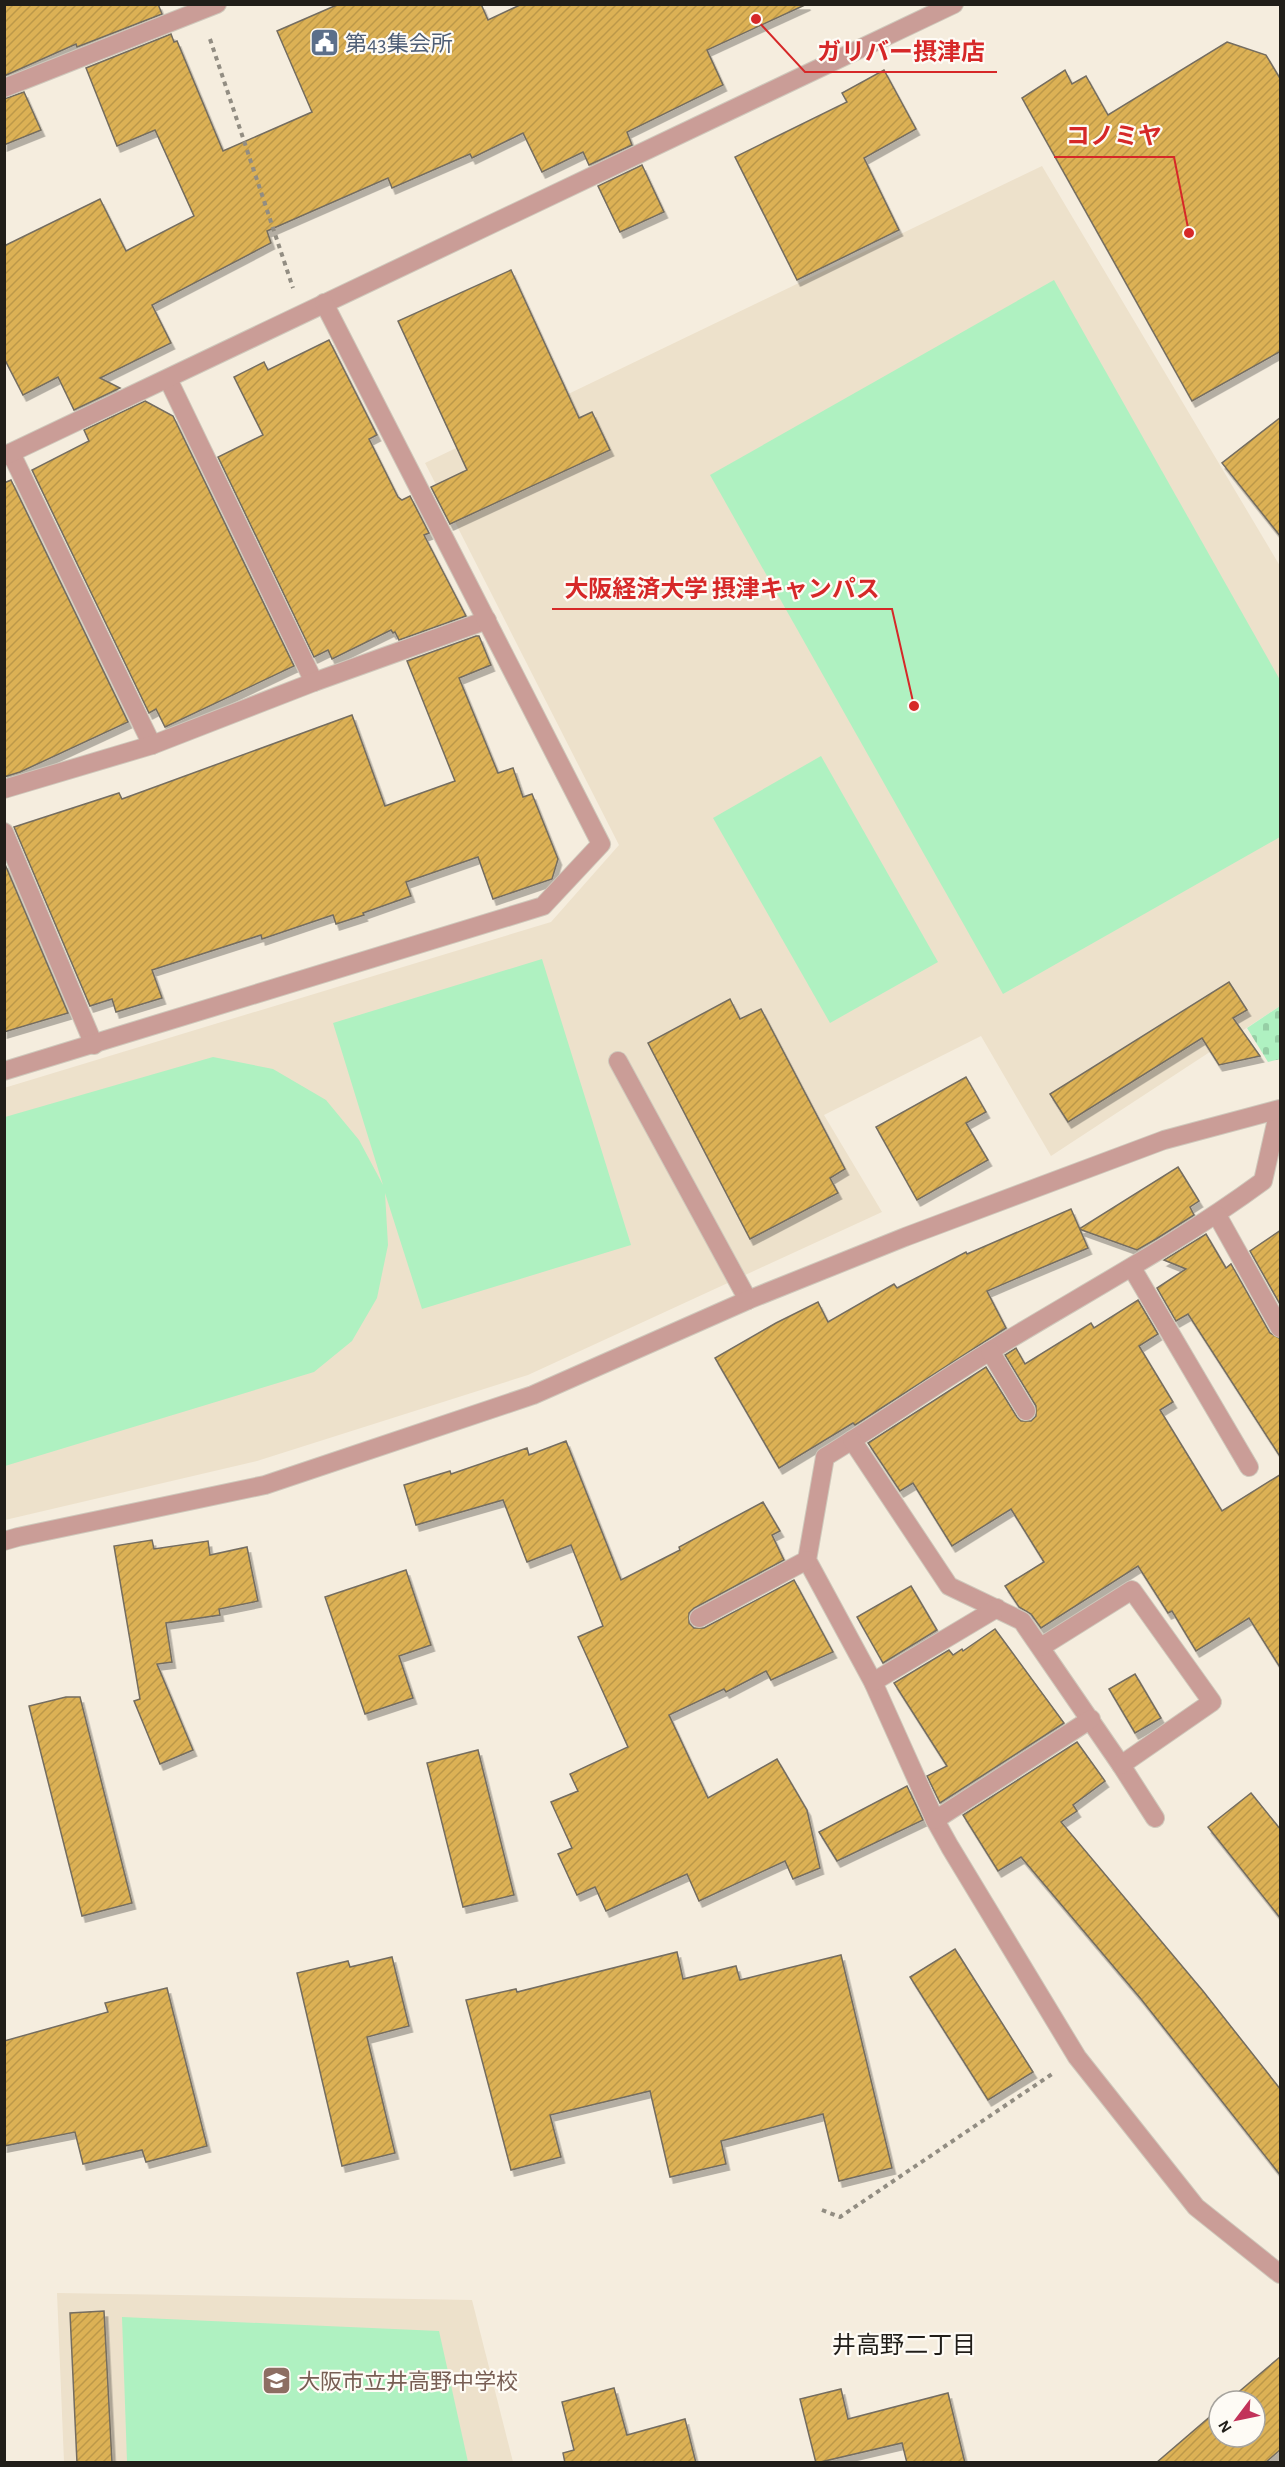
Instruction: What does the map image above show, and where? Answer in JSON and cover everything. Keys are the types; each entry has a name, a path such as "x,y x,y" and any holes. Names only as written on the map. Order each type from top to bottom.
{"street":[{"path":"152,745 8,455 954,4"},
{"path":"4,88 200,9"},
{"path":"4,1071 543,906 602,844 324,303"},
{"path":"168,380 315,682"},
{"path":"4,789 152,745 315,682 487,620"},
{"path":"4,832 11,865 94,1045"},
{"path":"618,1061 748,1300"},
{"path":"4,1542 18,1537 265,1485 533,1395 748,1300 905,1237 1164,1140 1280,1109 1263,1181 1216,1215 1132,1268 990,1351 825,1457 807,1560 873,1682 935,1820 1077,2057 1196,2207 1281,2274"},
{"path":"1216,1215 1281,1328"},
{"path":"1132,1268 1249,1467"},
{"path":"990,1351 1026,1411"},
{"path":"852,1440 949,1586 1022,1621 1091,1719 1155,1818"},
{"path":"699,1618 807,1560"},
{"path":"1041,1647 1132,1590 1212,1702 1121,1765"},
{"path":"873,1682 997,1608"},
{"path":"935,1820 1091,1719"}],"path":[{"path":"200,9 301,314"},
{"path":"822,2210 840,2217 1077,2057"}],"shaded area":[{"path":"1042,166 1280,566 1280,1006 1051,1156 981,1036 824,1115 882,1212 528,1375 257,1461 5,1520 4,1088 551,922 619,845 425,463"},
{"name":"大阪市立井高野中学校","path":"57,2293 472,2300 513,2462 64,2462"}],"green space":[{"path":"1054,280 1280,680 1280,837 1003,994 710,475"},
{"path":"821,756 938,962 830,1023 713,818"},
{"path":"542,959 631,1245 422,1309 385,1193 388,1245 377,1298 352,1341 314,1372 5,1466 5,1117 213,1057 273,1069 326,1100 359,1140 383,1185 333,1023"},
{"path":"1280,1006 1280,1059 1268,1062 1247,1028"},
{"name":"大阪市立井高野中学校","path":"122,2317 439,2331 468,2462 127,2462"}],"building":[{"path":"4,4 158,4 162,14 77,47 76,44 4,76"},
{"path":"339,4 481,4 488,20 522,4 807,4 707,50 723,85 627,132 632,145 589,165 583,152 542,172 523,133 472,158 470,154 392,188 388,178 267,231 271,243 152,305 171,343 100,378 120,388 74,410 58,377 23,395 4,358 4,246 100,199 126,251 194,216 155,130 117,146 86,68 171,34 174,42 177,41 223,151 312,112 277,31"},
{"path":"1227,42 1266,55 1281,80 1281,351 1192,401 1022,98 1065,70 1072,84 1086,76 1108,115"},
{"path":"884,70 916,129 864,158 899,230 797,280 735,157 847,102 842,93"},
{"path":"24,92 41,130 4,145 4,99"},
{"path":"642,165 664,212 620,232 598,186"},
{"path":"511,270 579,418 592,412 610,450 450,524 431,487 467,470 398,321"},
{"path":"329,340 377,435 369,439 398,497 402,500 410,496 429,533 424,535 466,616 399,640 395,632 391,630 332,659 328,650 314,657 218,457 263,435 234,377 264,362 268,370"},
{"path":"145,401 173,416 294,666 165,727 156,709 149,713 32,470 89,441 84,430"},
{"path":"1281,417 1281,537 1222,463"},
{"path":"11,480 128,722 20,772 4,777 4,483"},
{"path":"479,636 491,665 459,678 498,773 513,768 523,797 532,794 558,859 552,879 493,899 478,857 406,882 411,896 363,913 364,915 336,924 333,915 262,939 261,935 152,970 162,998 116,1012 112,999 90,1006 14,827 119,793 122,799 352,715 385,806 455,781 407,661"},
{"path":"4,862 68,1013 4,1032"},
{"path":"1229,982 1247,1010 1233,1018 1260,1056 1219,1065 1202,1038 1068,1122 1050,1094"},
{"path":"730,999 740,1019 761,1009 845,1169 830,1178 838,1193 750,1239 648,1043"},
{"path":"966,1077 986,1112 966,1123 988,1160 917,1200 876,1127"},
{"path":"1178,1167 1199,1201 1190,1207 1194,1215 1156,1239 1137,1250 1079,1229"},
{"path":"1071,1209 1088,1248 987,1291 1006,1328 855,1425 853,1423 779,1468 715,1358 818,1302 828,1322 894,1284 897,1288 966,1252 967,1254"},
{"path":"1281,1230 1281,1306 1250,1251"},
{"path":"1206,1234 1226,1268 1231,1264 1270,1333 1281,1339 1281,1458 1188,1314 1176,1321 1157,1288 1186,1269 1164,1260"},
{"path":"1138,1300 1158,1334 1139,1346 1173,1402 1160,1410 1222,1511 1281,1474 1281,1669 1249,1618 1196,1651 1172,1611 1168,1613 1138,1566 1041,1628 1031,1614 1019,1607 1005,1586 1044,1562 1011,1509 952,1546 913,1483 900,1491 868,1443 986,1367 1017,1417 1021,1421 1031,1421 1036,1416 1036,1406 1005,1355 1016,1348 1025,1364 1091,1323 1094,1328"},
{"path":"566,1441 621,1580 680,1550 679,1547 763,1502 780,1531 772,1535 784,1560 694,1608 689,1613 689,1623 694,1628 704,1628 794,1580 833,1652 771,1680 766,1671 726,1692 724,1689 669,1715 708,1798 777,1759 807,1810 820,1868 793,1879 785,1861 699,1901 687,1874 606,1911 595,1887 577,1895 558,1854 572,1848 551,1802 578,1791 570,1774 628,1747 578,1637 603,1626 571,1545 527,1562 503,1500 416,1525 404,1485 450,1471 451,1474 527,1448 529,1455"},
{"path":"152,1540 154,1549 208,1541 210,1555 247,1547 258,1601 219,1609 220,1615 166,1623 172,1662 157,1664 193,1750 160,1764 134,1701 140,1699 114,1546"},
{"path":"406,1570 431,1645 399,1656 413,1698 365,1714 325,1597"},
{"path":"911,1586 937,1630 883,1663 857,1617"},
{"path":"995,1629 1064,1723 940,1803 927,1776 947,1766 894,1683 949,1650 953,1655 962,1649 963,1651"},
{"path":"1135,1674 1161,1718 1135,1733 1109,1689"},
{"path":"66,1697 80,1697 132,1903 82,1916 29,1706"},
{"path":"1077,1742 1105,1781 1073,1805 1077,1811 1061,1822 1203,1991 1281,2090 1281,2176 1141,1999 1021,1857 998,1871 963,1815"},
{"path":"478,1750 514,1895 463,1907 427,1763"},
{"path":"907,1786 923,1820 837,1861 819,1832"},
{"path":"1251,1793 1281,1830 1281,1919 1208,1827"},
{"path":"955,1949 1033,2072 988,2100 910,1977"},
{"path":"677,1952 683,1979 736,1966 740,1980 841,1955 892,2168 839,2181 823,2114 721,2141 726,2164 670,2177 650,2091 550,2115 561,2157 511,2170 466,2000 516,1989 517,1992"},
{"path":"392,1957 409,2026 367,2037 395,2153 342,2166 297,1973 348,1961 350,1967"},
{"path":"167,1988 207,2146 146,2162 142,2150 83,2164 75,2132 4,2146 4,2041 108,2012 105,2003"},
{"path":"104,2311 112,2463 77,2463 70,2313"},
{"path":"1281,2356 1281,2449 1265,2463 1156,2463 1207,2419 1207,2449 1267,2449 1267,2389 1242,2389"},
{"path":"614,2388 627,2435 685,2419 696,2463 565,2463 563,2453 574,2450 562,2402"},
{"path":"841,2389 848,2419 948,2393 965,2463 907,2463 902,2443 816,2463 800,2399"}],"place":[{"name":"ガリバー摂津店","path":"756,19"},
{"name":"第43集会所","path":"324,43"},
{"name":"コノミヤ","path":"1189,233"},
{"name":"大阪経済大学 摂津キャンパス","path":"914,706"},
{"name":"大阪市立井高野中学校","path":"277,2381"}],"district":[{"name":"井高野二丁目","path":"904,2345"}]}
